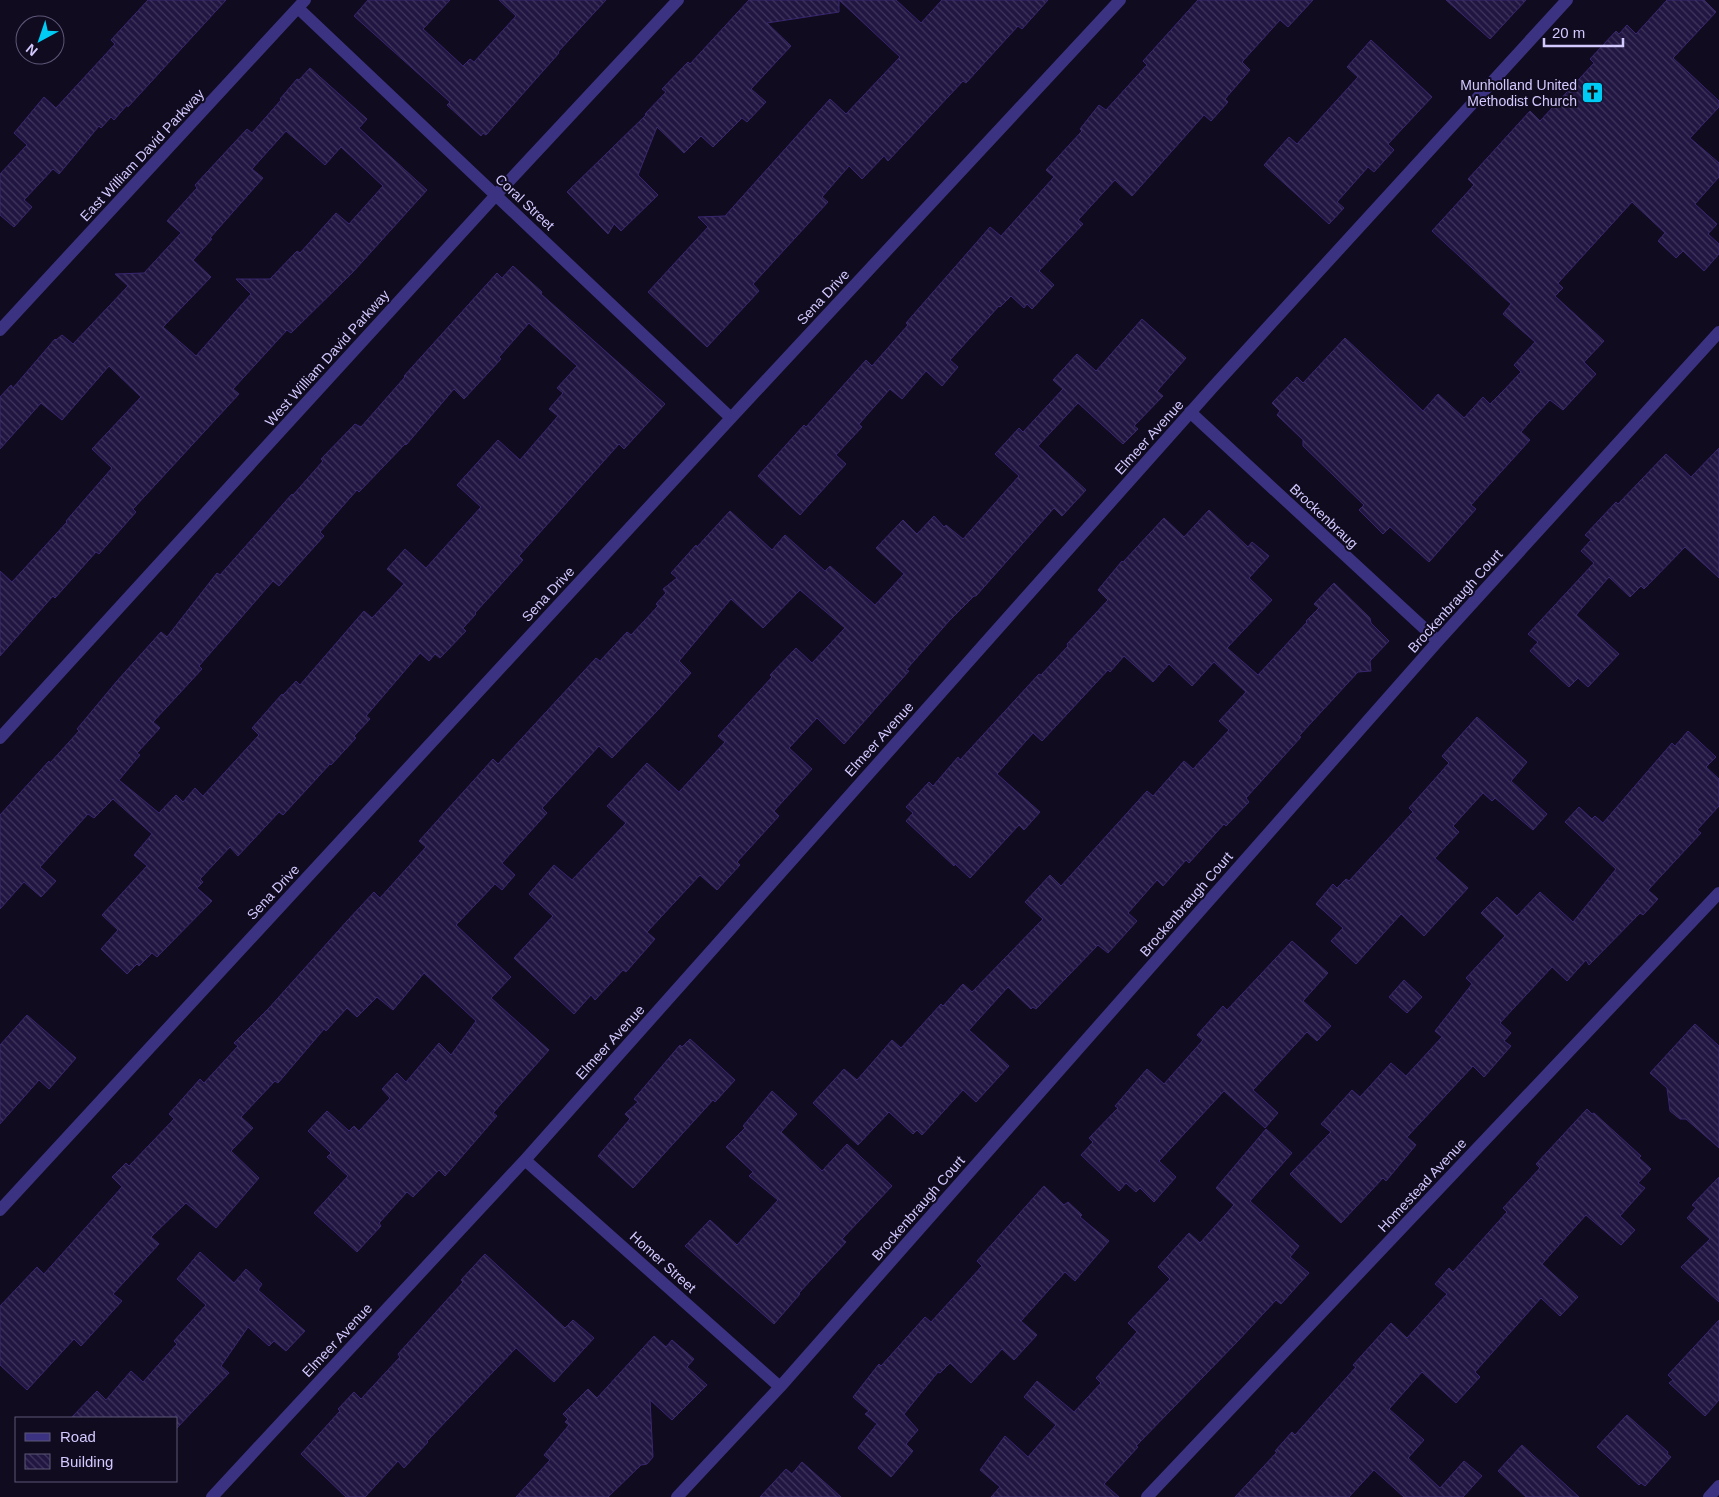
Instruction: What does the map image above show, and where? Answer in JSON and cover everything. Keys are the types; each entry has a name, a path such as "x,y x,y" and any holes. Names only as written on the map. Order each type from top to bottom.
{"street":[{"name":"West William David Parkway","path":"0,738 496,195 678,0"},
{"name":"Sena Drive","path":"0,1210 731,418 1120,0"},
{"name":"Elmeer Avenue","path":"212,1497 525,1160 1190,412 1567,0"},
{"name":"Coral Street","path":"301,4 496,195 731,418"},
{"name":"East William David Parkway","path":"0,330 301,4"},
{"name":"Brockenbraugh Court","path":"677,1497 780,1387 1438,641 1719,332"},
{"name":"Brockenbraug","path":"1190,412 1438,641"},
{"name":"Homestead Avenue","path":"1148,1497 1719,893"},
{"name":"Homer Street","path":"525,1160 780,1387"},
{"path":"1709,1497 1719,1486"}],"building":[{"path":"148,0 226,0 128,107 127,105 114,120 111,117 101,128 99,126 59,174 53,169 24,200 32,207 14,227 0,215 0,174 27,145 14,133 44,97 56,108 115,44 111,40"},
{"path":"368,0 450,0 423,29 463,66 470,59 474,62 516,16 499,0 606,0 486,135 483,133 481,136 447,105 450,102 354,16"},
{"path":"749,0 839,0 839,12 767,23 791,46 751,89 766,102 747,122 742,118 713,147 701,136 684,153 657,127 638,175 658,195 621,231 614,224 608,234 567,192 646,115 666,92 662,89 688,62 690,64"},
{"path":"839,0 896,0 921,23 942,0 1048,0 1022,29 1018,26 966,83 963,81 888,161 884,156 862,179 849,166 822,197 828,202 753,284 759,291 707,347 648,292 708,227 698,217 725,216 830,99 846,114 900,57"},
{"path":"1198,0 1313,0 1288,27 1280,20 1242,62 1250,70 1225,99 1228,102 1211,121 1204,115 1132,196 1115,180 1078,220 1083,224 1039,271 1054,285 1032,309 1027,304 1024,308 1011,296 999,306 950,360 958,367 942,386 926,371 902,399 890,389 859,424 862,427 836,455 846,464 800,515 758,476 804,425 806,427 866,360 872,366 908,325 906,323 990,227 1001,236 1054,177 1046,170 1082,131 1080,129 1099,105 1106,110 1147,65 1143,61"},
{"path":"1446,0 1526,0 1490,39"},
{"path":"1667,0 1704,0 1716,12 1673,58 1719,101 1719,107 1690,138 1719,163 1719,177 1695,204 1717,224 1708,234 1719,244 1719,254 1704,271 1683,251 1676,258 1658,241 1665,233 1632,202 1558,283 1563,288 1555,296 1604,341 1584,362 1596,374 1563,410 1550,400 1534,417 1521,432 1530,440 1471,505 1476,509 1429,562 1390,527 1383,534 1359,510 1364,505 1303,446 1303,440 1277,415 1280,411 1272,403 1297,377 1303,383 1345,338 1423,411 1438,394 1464,418 1483,397 1490,404 1504,390 1521,372 1514,365 1535,342 1503,314 1511,304 1432,231 1474,185 1468,179 1530,111 1540,121 1594,63 1590,59 1616,31 1619,34 1627,25 1636,34"},
{"path":"1371,40 1432,97 1388,144 1394,150 1374,172 1368,167 1337,202 1344,208 1329,224 1264,165 1289,137 1297,144 1358,77 1347,67"},
{"path":"310,68 367,119 359,128 427,190 353,272 291,333 287,330 233,389 239,394 133,509 136,512 99,554 96,552 55,598 53,596 0,656 0,571 12,582 67,522 112,468 92,449 141,397 109,366 62,420 41,403 0,449 0,397 11,385 13,388 55,339 62,335 73,344 128,286 115,274 144,273 181,233 167,221 197,188 195,185 247,129 252,133 297,79 299,80","holes":["286,131 325,165 341,147 383,186 349,224 336,213 300,253 297,251 270,279 236,279 251,294 196,356 163,327 211,277 193,260 263,178 252,169"]},
{"path":"513,266 542,292 541,294 665,404 624,449 619,444 519,556 523,560 475,613 463,628 466,631 440,658 435,654 429,661 420,653 366,716 370,719 354,736 356,738 283,815 279,812 238,856 230,847 200,879 203,882 197,888 212,901 157,957 152,953 139,966 137,964 127,974 101,949 118,930 102,915 147,866 134,855 152,834 113,799 94,818 88,814 40,867 56,881 41,897 24,882 0,909 0,815 79,731 77,729 161,632 167,637 217,573 220,575 293,495 323,461 321,459 355,424 361,427 404,376 497,273 502,278","holes":["529,323 577,366 557,388 563,393 549,409 558,416 520,460 498,440 457,485 481,507 426,568 405,549 387,569 404,584 372,618 364,611 300,685 296,681 282,694 252,728 259,735 203,796 195,788 183,802 176,795 159,813 119,780 140,755 137,753 160,728 153,722 202,669 199,666 273,581 279,586 324,536 320,532 357,490 359,492 406,445 454,389 464,399 501,359 499,357"]},
{"path":"1142,319 1186,358 1157,391 1163,396 1134,426 1138,429 1123,444 1078,403 1038,446 1086,490 1062,516 1054,508 976,596 949,621 906,670 909,671 844,744 817,718 789,748 812,769 774,811 779,816 737,862 740,865 717,890 700,875 647,932 655,939 626,972 623,970 595,1000 591,995 574,1014 514,958 553,916 529,894 554,865 572,880 626,823 607,806 647,763 679,792 725,742 718,736 772,677 770,675 796,648 812,663 845,628 800,590 763,628 731,599 679,661 691,673 656,712 612,758 599,746 542,808 547,813 502,863 515,875 502,890 495,884 456,925 511,977 491,998 549,1050 493,1113 497,1116 445,1176 439,1170 413,1197 407,1192 379,1223 381,1226 357,1252 314,1213 348,1176 327,1157 331,1153 308,1131 327,1111 349,1131 354,1126 359,1131 390,1098 382,1089 397,1073 406,1082 439,1043 451,1055 476,1021 424,973 393,1010 377,997 357,1017 347,1008 326,1031 324,1029 278,1083 275,1081 241,1117 253,1128 231,1151 259,1178 216,1228 186,1203 151,1237 159,1244 113,1294 122,1301 81,1346 74,1339 27,1390 0,1365 0,1306 37,1267 44,1274 122,1187 112,1177 126,1163 129,1166 174,1119 169,1114 200,1079 204,1083 238,1046 234,1043 269,1008 374,892 380,898 426,847 419,841 493,759 498,764 596,658 600,661 627,632 631,635 658,606 656,604 666,593 663,589 677,578 671,573 730,511 772,550 785,535 825,571 830,566 875,605 904,574 876,548 903,520 917,534 934,516 944,527 946,525 963,539 1019,476 995,454 1019,428 1023,432 1063,389 1053,380 1077,354 1096,371"},
{"path":"1719,448 1719,578 1685,547 1644,589 1641,586 1630,597 1609,577 1576,615 1619,654 1588,687 1578,678 1569,687 1530,651 1538,642 1528,634 1594,563 1581,551 1591,540 1585,535 1666,454 1691,477"},
{"path":"1209,510 1248,547 1252,542 1269,556 1249,578 1272,600 1227,648 1258,675 1319,608 1314,604 1334,583 1370,618 1371,623 1389,641 1370,661 1371,671 1358,672 1299,736 1301,737 1246,798 1249,802 1226,826 1224,824 1189,863 1186,860 1163,886 1157,880 1128,913 1137,921 1108,953 1098,945 1036,1009 1033,1007 1031,1009 1008,987 969,1030 1009,1066 976,1102 963,1090 922,1135 917,1130 913,1134 889,1112 858,1145 813,1103 844,1069 857,1080 892,1040 901,1048 941,1004 943,1006 963,984 972,992 1043,919 1025,902 1050,875 1061,886 1147,791 1153,796 1184,761 1193,769 1229,730 1219,721 1246,692 1214,662 1192,686 1169,664 1153,682 1124,656 1110,672 1108,670 1042,741 1033,733 997,774 1040,812 1024,830 1019,825 970,878 955,864 954,866 906,821 913,813 906,807 929,782 933,786 958,757 960,760 1039,674 1041,675 1068,646 1067,644 1108,600 1098,590 1122,561 1164,518 1184,537"},
{"path":"1477,717 1527,762 1511,781 1547,814 1533,830 1495,798 1492,801 1483,793 1453,826 1459,832 1435,858 1468,888 1424,936 1401,914 1356,964 1331,941 1343,928 1316,904 1333,884 1337,888 1346,879 1349,881 1413,812 1409,808 1449,763 1442,756"},
{"path":"1688,731 1716,757 1706,767 1719,779 1719,806 1697,830 1701,833 1648,890 1658,899 1643,915 1640,913 1589,965 1586,960 1567,981 1552,967 1500,1023 1511,1033 1504,1041 1511,1046 1484,1077 1473,1066 1407,1137 1416,1145 1386,1181 1383,1178 1341,1223 1290,1174 1331,1132 1321,1124 1352,1090 1360,1097 1391,1063 1406,1076 1442,1037 1435,1031 1472,984 1466,978 1505,936 1481,913 1497,897 1517,916 1540,892 1573,922 1616,869 1565,822 1579,807 1592,819 1595,816 1603,823 1672,743 1675,746"},
{"path":"1292,941 1328,973 1303,1001 1331,1026 1317,1041 1307,1032 1253,1090 1278,1113 1265,1128 1224,1091 1159,1161 1176,1177 1154,1202 1140,1188 1136,1192 1126,1183 1119,1191 1081,1155 1093,1142 1089,1138 1118,1108 1115,1106 1147,1069 1164,1084 1203,1040 1197,1035 1223,1006 1227,1010"},
{"path":"1404,980 1422,997 1407,1013 1389,997"},
{"path":"27,1015 76,1058 49,1089 39,1080 0,1124 0,1045"},
{"path":"1695,1024 1719,1046 1719,1148 1686,1119 1680,1119 1670,1111 1667,1088 1650,1073"},
{"path":"690,1039 735,1080 715,1102 713,1100 633,1188 598,1156 630,1119 625,1114 638,1102 634,1099 680,1045 682,1047"},
{"path":"772,1091 797,1114 781,1132 822,1171 847,1144 892,1186 842,1239 846,1242 799,1293 774,1324 685,1246 710,1220 737,1245 778,1200 749,1176 753,1172 726,1147 745,1128 743,1126"},
{"path":"1587,1109 1592,1114 1594,1113 1641,1156 1639,1158 1651,1169 1638,1183 1645,1188 1620,1216 1635,1230 1621,1245 1586,1215 1542,1264 1578,1297 1560,1316 1541,1298 1475,1372 1480,1377 1456,1403 1422,1372 1389,1409 1424,1440 1408,1458 1440,1488 1464,1461 1482,1476 1463,1497 1404,1497 1374,1470 1349,1497 1235,1497 1277,1452 1275,1451 1292,1432 1295,1435 1356,1367 1353,1365 1391,1323 1407,1338 1447,1294 1435,1284 1449,1268 1453,1272 1507,1212 1503,1208 1540,1168 1536,1164"},
{"path":"1266,1129 1292,1153 1250,1201 1299,1246 1290,1257 1309,1273 1281,1304 1276,1300 1136,1446 1138,1447 1104,1484 1119,1497 991,1497 1000,1487 980,1470 1005,1436 1028,1457 1056,1425 1024,1397 1037,1381 1074,1412 1101,1383 1096,1378 1137,1332 1128,1323 1170,1279 1158,1267 1189,1233 1200,1243 1234,1205 1216,1188"},
{"path":"1719,1177 1719,1302 1681,1267 1710,1239 1687,1218 1696,1208 1692,1205"},
{"path":"1044,1186 1064,1205 1068,1202 1082,1215 1080,1217 1109,1241 1075,1281 1065,1272 1021,1321 1037,1335 1014,1360 1002,1349 971,1383 950,1363 940,1373 938,1372 904,1414 918,1430 906,1444 913,1451 891,1477 858,1448 877,1424 865,1414 869,1411 853,1397 879,1364 881,1366 925,1317 931,1322 982,1266 977,1261"},
{"path":"200,1252 234,1283 246,1269 262,1284 258,1290 305,1331 286,1351 274,1341 269,1346 248,1327 221,1366 229,1373 178,1427 178,1417 176,1415 175,1417 72,1417 97,1391 106,1400 131,1371 143,1382 177,1344 174,1341 206,1305 177,1279"},
{"path":"485,1254 565,1328 573,1320 594,1338 554,1382 516,1348 427,1441 404,1468 398,1461 365,1497 346,1497 301,1454 340,1411 338,1409 354,1392 361,1399 400,1357 398,1354 463,1282 461,1280"},
{"path":"1719,1320 1719,1400 1705,1416 1669,1383 1673,1380 1668,1375"},
{"path":"654,1336 666,1347 672,1340 694,1359 687,1367 707,1385 672,1420 650,1400 653,1457 647,1464 641,1465 608,1497 516,1497 550,1460 544,1455 569,1425 565,1422 568,1419 563,1414 588,1389 597,1398"},
{"path":"1627,1415 1668,1452 1667,1454 1671,1457 1645,1486 1641,1483 1639,1485 1597,1447"},
{"path":"1522,1445 1579,1497 1526,1497 1498,1471"},
{"path":"802,1462 841,1497 760,1497 786,1469 792,1474"}],"place":[{"name":"Munholland United Methodist Church","path":"1593,93"}]}
